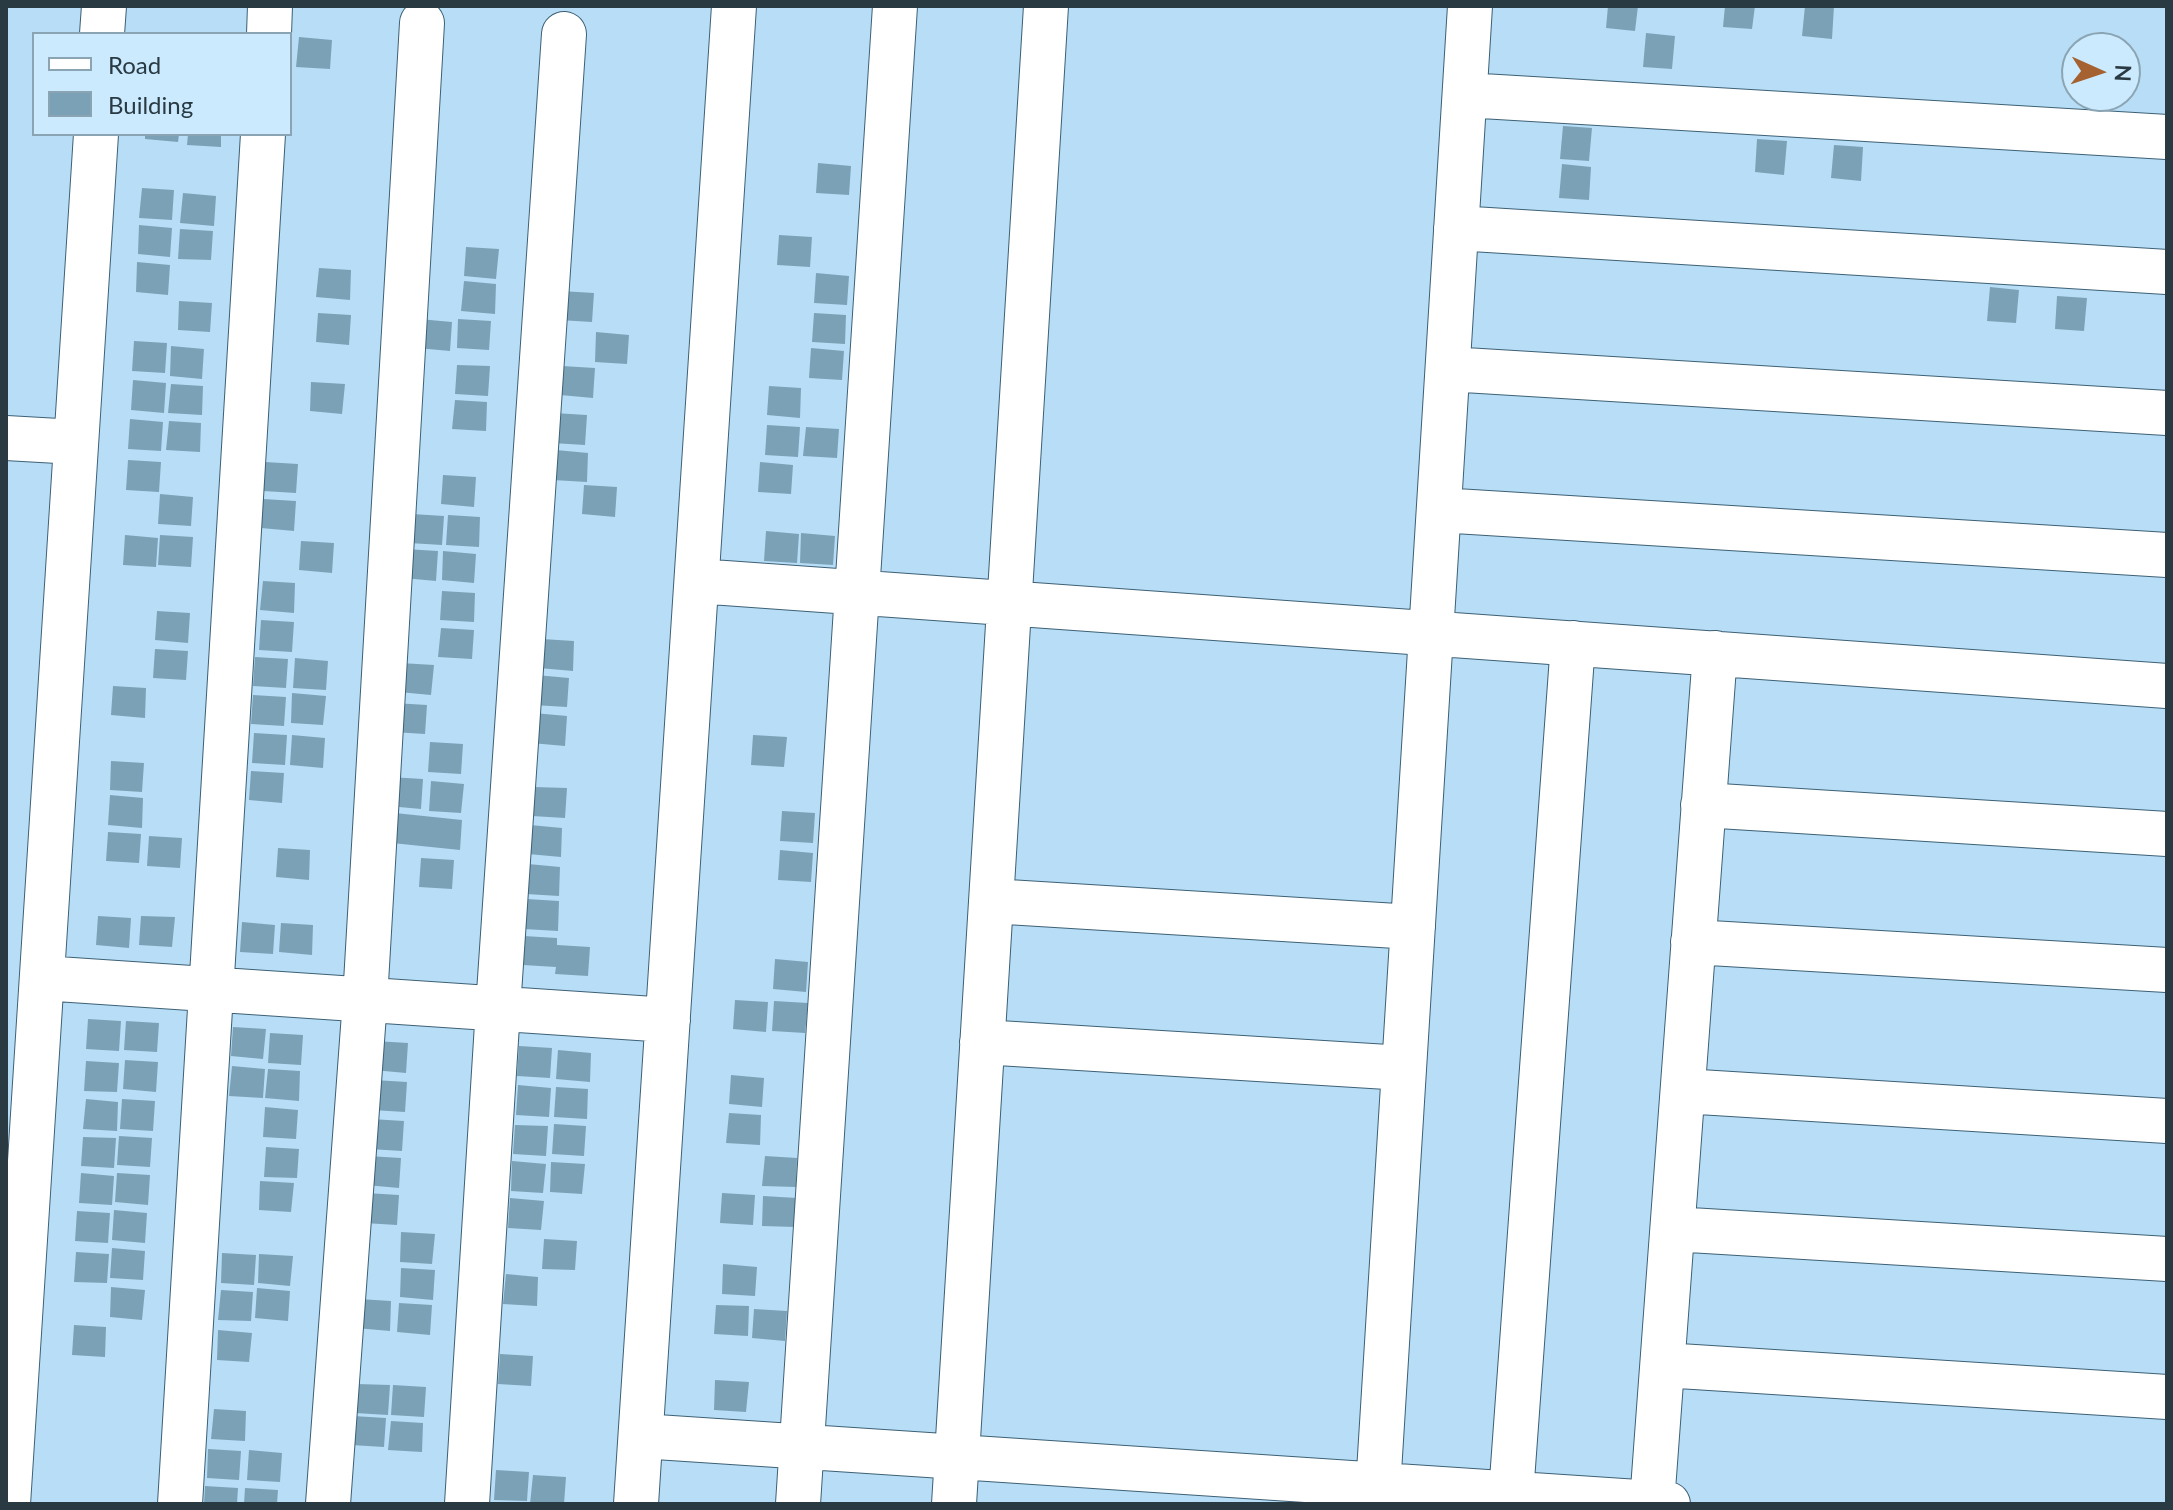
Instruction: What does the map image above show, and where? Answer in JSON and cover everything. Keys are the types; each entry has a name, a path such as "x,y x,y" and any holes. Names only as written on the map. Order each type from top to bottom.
{"street":[{"path":"102,32 104,6"},
{"path":"269,32 270,6"},
{"path":"636,1504 734,6"},
{"path":"798,1504 895,6"},
{"path":"954,1504 1046,6"},
{"path":"1378,1494 1470,6"},
{"path":"328,1504 365,1000 422,23"},
{"path":"467,1504 564,34"},
{"path":"1465,95 2167,137"},
{"path":"8,1504 12,1364 42,978 96,136"},
{"path":"180,1504 263,136"},
{"path":"1456,228 2167,272"},
{"path":"1448,369 2167,413"},
{"path":"6,438 76,442"},
{"path":"1439,510 2167,555"},
{"path":"697,581 2167,686"},
{"path":"1511,1494 1573,643"},
{"path":"1652,1503 1715,653"},
{"path":"1703,805 2167,834"},
{"path":"991,901 1413,927"},
{"path":"1693,942 2167,970"},
{"path":"42,978 668,1020"},
{"path":"982,1042 1404,1068"},
{"path":"1683,1091 2167,1121"},
{"path":"1673,1229 2167,1259"},
{"path":"1663,1365 2167,1397"},
{"path":"641,1436 956,1457 1378,1494 1511,1494 1668,1504"}],"building":[{"path":"1608,6 1638,6 1635,31 1606,28"},
{"path":"1725,6 1755,6 1752,29 1723,27"},
{"path":"1805,6 1834,6 1832,39 1802,36"},
{"path":"1646,33 1675,36 1672,69 1643,67"},
{"path":"299,37 332,40 330,69 296,67"},
{"path":"1563,126 1592,128 1589,161 1560,159"},
{"path":"145,136 179,136 178,142 145,139"},
{"path":"188,136 221,136 221,147 187,145"},
{"path":"1757,139 1787,141 1784,175 1755,172"},
{"path":"1834,145 1863,147 1861,181 1831,178"},
{"path":"818,163 851,166 849,195 816,193"},
{"path":"1562,164 1591,167 1589,200 1559,198"},
{"path":"142,188 174,190 172,220 139,218"},
{"path":"183,193 216,196 214,226 180,223"},
{"path":"139,225 172,228 170,257 138,254"},
{"path":"180,229 213,231 211,260 178,259"},
{"path":"779,235 812,237 810,267 777,265"},
{"path":"466,247 499,249 496,279 464,276"},
{"path":"137,262 170,265 168,295 136,292"},
{"path":"319,268 351,270 350,300 316,297"},
{"path":"816,273 849,276 847,305 814,303"},
{"path":"464,281 496,284 495,314 461,311"},
{"path":"1990,287 2019,290 2016,323 1987,321"},
{"path":"561,291 594,293 592,322 559,320"},
{"path":"2057,296 2087,298 2084,331 2055,329"},
{"path":"179,301 212,303 210,332 178,330"},
{"path":"318,313 351,315 349,345 316,342"},
{"path":"814,313 846,315 845,344 812,342"},
{"path":"419,319 452,322 450,351 417,348"},
{"path":"458,319 491,321 489,350 457,348"},
{"path":"596,332 629,335 627,364 595,362"},
{"path":"134,341 167,343 165,373 132,371"},
{"path":"171,346 204,349 202,379 170,376"},
{"path":"811,348 844,351 842,380 809,378"},
{"path":"457,365 490,366 488,396 455,394"},
{"path":"562,366 595,368 593,398 560,395"},
{"path":"133,380 166,383 164,413 131,410"},
{"path":"311,382 345,384 342,414 310,411"},
{"path":"171,384 203,386 202,415 168,413"},
{"path":"769,386 801,388 800,418 767,415"},
{"path":"455,400 487,402 486,431 452,429"},
{"path":"554,413 587,415 585,445 552,443"},
{"path":"130,419 163,422 161,451 128,449"},
{"path":"169,421 201,423 200,452 166,450"},
{"path":"767,425 800,427 798,457 765,455"},
{"path":"806,427 839,429 837,458 803,456"},
{"path":"556,450 588,453 587,482 553,480"},
{"path":"128,460 161,462 159,492 126,490"},
{"path":"265,462 298,464 296,493 263,491"},
{"path":"760,462 793,465 791,494 758,492"},
{"path":"443,475 476,477 474,507 441,504"},
{"path":"584,485 617,487 615,517 582,514"},
{"path":"160,494 193,497 191,526 158,524"},
{"path":"263,499 296,501 294,531 261,528"},
{"path":"412,514 444,516 442,545 409,543"},
{"path":"448,515 480,517 479,547 446,545"},
{"path":"766,531 799,534 797,563 764,561"},
{"path":"801,533 835,536 833,565 800,563"},
{"path":"125,535 158,538 156,567 123,565"},
{"path":"160,535 193,537 191,567 158,565"},
{"path":"301,541 334,543 332,573 299,570"},
{"path":"405,549 438,551 436,581 403,578"},
{"path":"443,551 476,554 474,583 442,580"},
{"path":"263,581 295,583 294,613 260,610"},
{"path":"442,591 475,593 474,622 440,620"},
{"path":"157,611 190,613 188,643 155,640"},
{"path":"261,620 294,622 292,652 259,650"},
{"path":"441,628 474,630 472,659 438,657"},
{"path":"542,639 574,641 573,671 539,668"},
{"path":"155,649 188,651 186,680 153,678"},
{"path":"255,657 288,659 286,688 253,686"},
{"path":"295,658 328,661 326,690 293,688"},
{"path":"400,663 434,665 431,695 399,692"},
{"path":"536,675 569,678 567,707 533,705"},
{"path":"113,686 146,688 145,718 111,715"},
{"path":"292,693 326,696 323,725 291,723"},
{"path":"253,695 286,697 284,726 251,724"},
{"path":"394,703 427,705 425,734 393,732"},
{"path":"534,713 567,716 565,746 531,743"},
{"path":"254,733 287,735 285,765 252,763"},
{"path":"292,735 325,738 323,768 290,765"},
{"path":"753,735 787,737 784,767 751,765"},
{"path":"430,742 463,744 461,774 428,772"},
{"path":"111,761 144,763 142,792 110,790"},
{"path":"251,771 284,773 282,803 249,800"},
{"path":"390,777 423,779 421,809 388,806"},
{"path":"431,781 464,784 461,813 429,811"},
{"path":"534,787 567,788 565,818 532,816"},
{"path":"110,795 143,798 142,828 108,825"},
{"path":"782,811 815,813 813,843 780,841"},
{"path":"395,813 462,820 460,850 392,843"},
{"path":"530,825 562,828 561,857 528,854"},
{"path":"108,832 141,834 139,863 106,861"},
{"path":"149,836 182,838 180,868 147,866"},
{"path":"278,848 310,850 309,880 276,877"},
{"path":"780,850 813,853 811,882 778,880"},
{"path":"421,858 454,860 452,889 419,887"},
{"path":"528,864 560,867 559,896 526,894"},
{"path":"527,899 559,901 558,931 524,929"},
{"path":"98,916 131,918 129,948 96,945"},
{"path":"141,916 175,917 172,947 139,945"},
{"path":"242,922 275,925 273,954 240,952"},
{"path":"281,923 313,925 312,955 279,952"},
{"path":"524,936 557,938 557,945 590,947 588,976 555,974 556,967 523,965"},
{"path":"775,959 808,962 806,992 773,989"},
{"path":"735,1000 768,1002 766,1032 733,1029"},
{"path":"774,1001 808,1003 805,1033 772,1031"},
{"path":"88,1019 121,1021 119,1051 86,1049"},
{"path":"126,1021 159,1023 157,1052 124,1050"},
{"path":"233,1027 266,1029 263,1059 231,1056"},
{"path":"270,1033 303,1035 301,1065 268,1063"},
{"path":"375,1041 408,1043 406,1073 373,1070"},
{"path":"519,1046 552,1048 550,1078 517,1076"},
{"path":"558,1050 591,1053 590,1082 556,1079"},
{"path":"125,1060 158,1062 156,1092 123,1089"},
{"path":"86,1061 119,1063 117,1092 84,1091"},
{"path":"232,1066 265,1069 263,1098 229,1096"},
{"path":"268,1069 300,1071 299,1101 265,1098"},
{"path":"731,1075 764,1078 762,1107 729,1104"},
{"path":"374,1080 407,1082 405,1112 372,1110"},
{"path":"518,1085 551,1088 549,1117 516,1115"},
{"path":"556,1087 588,1089 587,1119 554,1117"},
{"path":"86,1099 118,1102 117,1131 83,1129"},
{"path":"122,1099 155,1101 153,1131 120,1129"},
{"path":"265,1107 298,1110 296,1139 263,1137"},
{"path":"729,1113 761,1115 760,1145 726,1143"},
{"path":"371,1119 404,1121 402,1151 369,1149"},
{"path":"554,1124 586,1126 584,1156 552,1154"},
{"path":"515,1125 548,1126 546,1156 513,1154"},
{"path":"119,1136 152,1138 150,1167 117,1165"},
{"path":"83,1137 116,1138 114,1168 81,1166"},
{"path":"266,1147 299,1149 297,1178 264,1177"},
{"path":"368,1156 401,1158 399,1188 366,1185"},
{"path":"765,1156 797,1158 796,1187 762,1186"},
{"path":"512,1161 546,1164 543,1193 511,1191"},
{"path":"551,1162 585,1164 582,1194 550,1192"},
{"path":"81,1173 114,1176 112,1205 79,1203"},
{"path":"117,1173 150,1175 148,1205 115,1202"},
{"path":"260,1181 294,1183 291,1212 259,1210"},
{"path":"366,1193 399,1195 397,1225 364,1223"},
{"path":"722,1193 755,1195 753,1225 720,1223"},
{"path":"763,1196 797,1198 795,1227 762,1226"},
{"path":"510,1198 544,1201 541,1230 508,1228"},
{"path":"114,1210 147,1213 145,1243 112,1240"},
{"path":"77,1211 110,1213 108,1243 75,1241"},
{"path":"401,1232 435,1234 432,1264 400,1262"},
{"path":"544,1239 577,1241 575,1270 542,1269"},
{"path":"112,1248 145,1251 143,1280 110,1278"},
{"path":"76,1252 109,1254 107,1283 74,1282"},
{"path":"222,1253 256,1255 254,1285 221,1283"},
{"path":"259,1254 293,1256 290,1286 258,1283"},
{"path":"723,1264 757,1267 755,1296 722,1294"},
{"path":"401,1268 435,1270 433,1300 400,1297"},
{"path":"506,1274 538,1277 537,1306 503,1304"},
{"path":"111,1287 145,1290 142,1320 110,1317"},
{"path":"257,1288 290,1291 288,1321 255,1318"},
{"path":"221,1290 253,1292 251,1321 218,1320"},
{"path":"359,1299 391,1301 390,1331 356,1328"},
{"path":"399,1303 432,1305 430,1335 397,1332"},
{"path":"716,1305 749,1306 748,1336 714,1334"},
{"path":"754,1309 787,1311 785,1341 752,1338"},
{"path":"74,1325 106,1327 105,1357 72,1355"},
{"path":"218,1330 252,1333 249,1362 217,1360"},
{"path":"500,1354 533,1356 531,1386 498,1384"},
{"path":"715,1380 749,1382 746,1412 714,1410"},
{"path":"357,1384 390,1385 388,1415 355,1413"},
{"path":"393,1385 426,1387 424,1417 391,1415"},
{"path":"214,1409 246,1411 245,1441 211,1439"},
{"path":"353,1416 386,1418 384,1447 351,1445"},
{"path":"391,1421 423,1423 422,1452 388,1450"},
{"path":"208,1449 241,1451 239,1480 207,1478"},
{"path":"249,1450 282,1453 280,1482 247,1480"},
{"path":"496,1470 529,1472 527,1501 494,1500"},
{"path":"533,1475 566,1477 564,1504 530,1504"},
{"path":"205,1486 238,1488 237,1504 204,1504"},
{"path":"245,1488 278,1490 277,1504 244,1504"}]}
